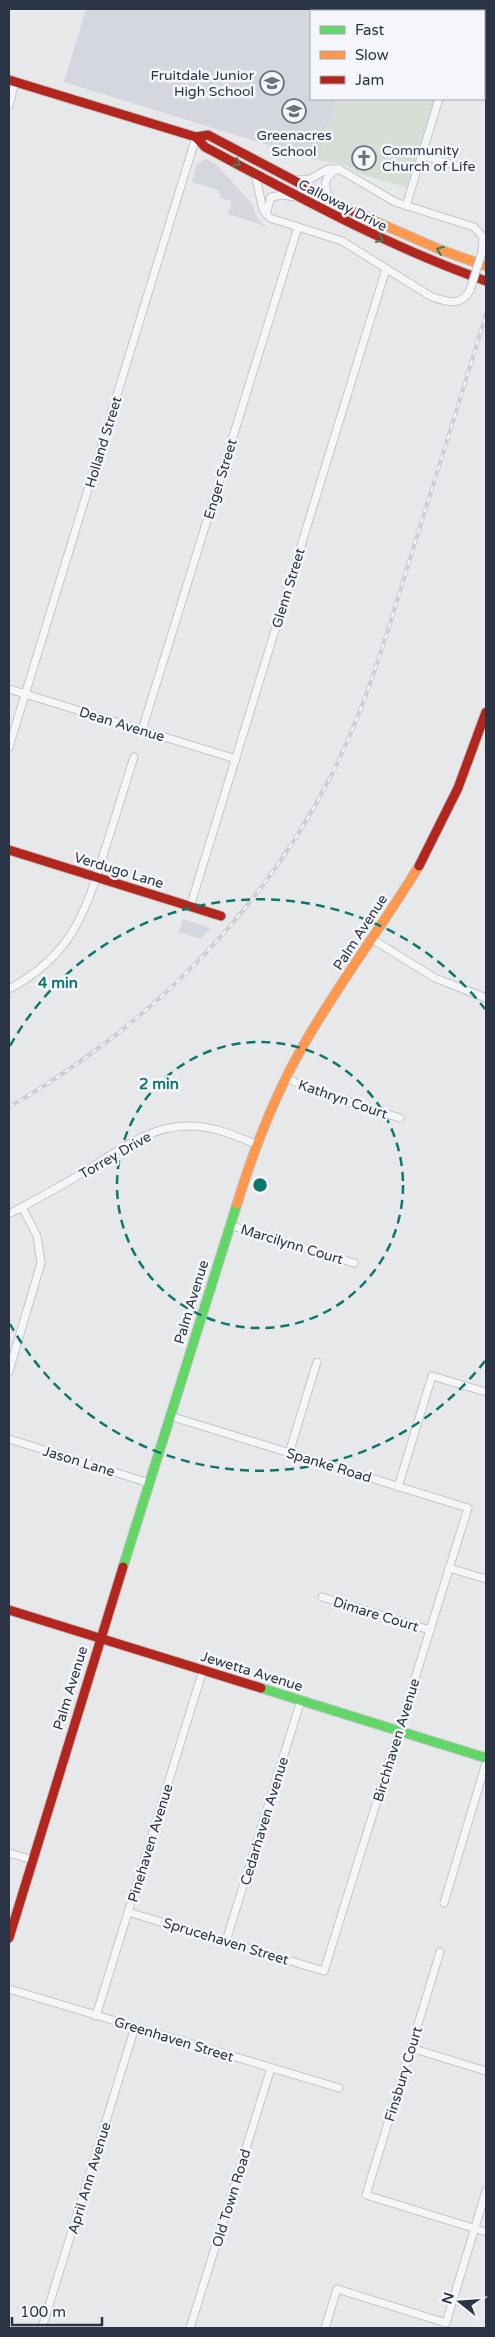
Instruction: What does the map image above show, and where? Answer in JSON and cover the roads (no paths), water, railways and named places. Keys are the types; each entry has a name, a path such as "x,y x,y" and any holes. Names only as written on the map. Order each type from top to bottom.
{"street":[{"path":"9,104 12,81"},
{"name":"Calloway Drive","path":"12,81 196,137 208,135 403,235 486,266"},
{"path":"406,206 439,100"},
{"name":"Calloway Drive","path":"196,137 205,147 399,248 486,281"},
{"name":"Holland Street","path":"9,746 196,137"},
{"path":"422,155 463,168"},
{"path":"255,174 266,214 273,219 342,241 425,294 448,302 458,302 463,300 470,290 482,252 483,237 474,227 395,202 339,170 328,170 310,179 297,180"},
{"path":"332,200 325,189 325,181 330,174 339,170"},
{"path":"266,214 271,198 283,195 300,198"},
{"name":"Enger Street","path":"142,730 298,227"},
{"name":"Glenn Street","path":"190,907 386,269"},
{"name":"Dean Avenue","path":"9,689 236,759"},
{"name":"Palm Avenue","path":"9,1938 100,1638 256,1144 286,1078 311,1032 412,876 444,818 464,773 486,714"},
{"path":"9,989 36,973 67,943 82,917 97,878 134,757"},
{"name":"Verdugo Lane","path":"9,850 221,916"},
{"path":"372,939 435,978 486,998"},
{"name":"Kathryn Court","path":"286,1078 314,1091 400,1118"},
{"name":"Torrey Drive","path":"9,1214 75,1178 135,1140 163,1129 187,1126 212,1128 256,1144"},
{"path":"9,1371 41,1263 37,1236 22,1207"},
{"name":"Marcilynn Court","path":"229,1225 354,1263"},
{"path":"289,1453 317,1362"},
{"path":"398,1487 432,1376 486,1392"},
{"name":"Spanke Road","path":"170,1416 468,1508"},
{"name":"Jason Lane","path":"9,1439 149,1483"},
{"name":"Birchhaven Avenue","path":"324,1971 468,1508"},
{"path":"449,1568 486,1579"},
{"name":"Dimare Court","path":"322,1597 430,1630"},
{"name":"Jewetta Avenue","path":"9,1610 486,1758"},
{"name":"Pinehaven Avenue","path":"96,2016 203,1670"},
{"name":"Cedarhaven Avenue","path":"226,1941 301,1700"},
{"path":"444,1903 486,1764"},
{"path":"9,1853 33,1860"},
{"name":"Sprucehaven Street","path":"128,1912 324,1971"},
{"name":"Finsbury Court","path":"440,1952 366,2196 475,2229"},
{"name":"Greenhaven Street","path":"9,1989 339,2088"},
{"name":"April Ann Avenue","path":"42,2328 135,2027"},
{"path":"411,2048 486,2071"},
{"name":"Old Town Road","path":"190,2328 271,2068"},
{"path":"325,2328 337,2289 446,2322 486,2191"},
{"path":"475,2229 486,2232"}],"railway":[{"path":"9,1107 59,1076 107,1042 195,964 234,921 270,875 303,826 332,774 366,696 486,314"}],"place":[{"name":"Fruitdale Junior High School","path":"272,83"},
{"name":"Greenacres School","path":"294,111"},
{"name":"Community Church of Life","path":"364,158"}]}
